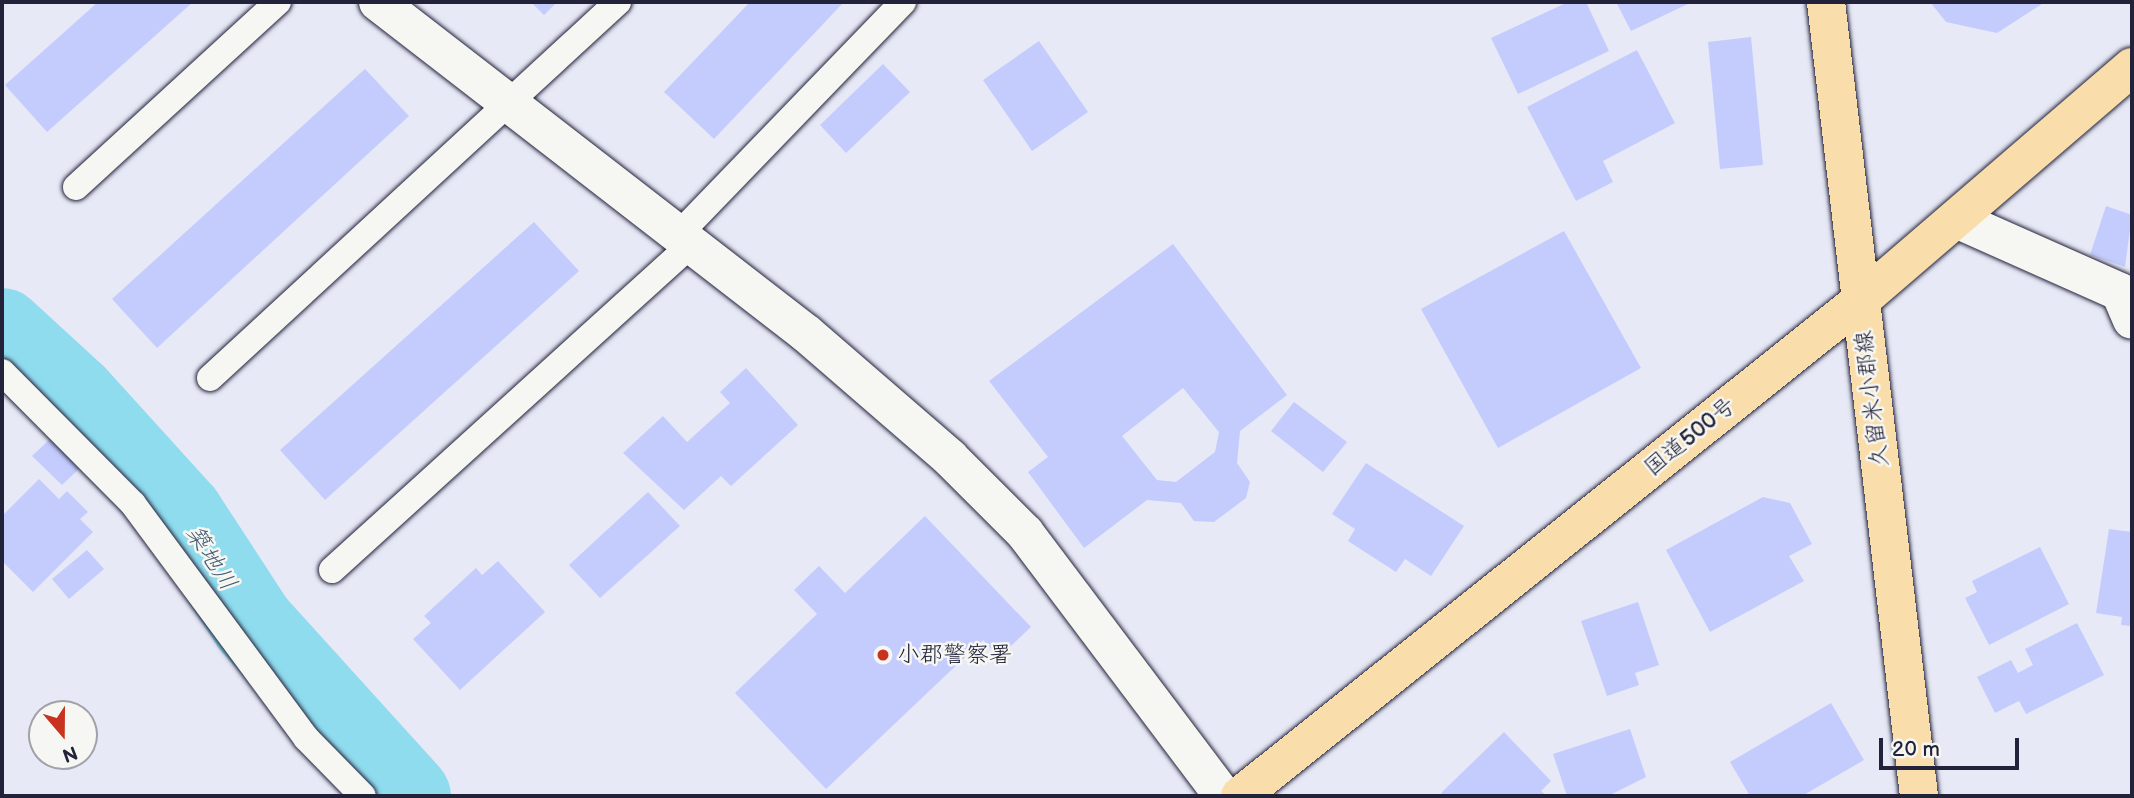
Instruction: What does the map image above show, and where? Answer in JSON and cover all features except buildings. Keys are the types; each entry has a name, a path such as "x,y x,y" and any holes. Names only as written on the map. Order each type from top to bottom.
{"main road":[{"name":"久留米小郡線","path":"1826,2 1919,796"},
{"name":"国道500号","path":"1240,796 1860,301 2132,67"}],"street":[{"path":"378,2 514,103 686,238 940,449 1025,533 1223,796"},
{"path":"1956,219 2120,292 2132,320"}],"lane":[{"path":"76,187 278,2"},
{"path":"210,378 514,103 618,2"},
{"path":"332,570 686,238 903,2"},
{"path":"2,372 132,504 306,738 363,796"}],"waterway":[{"name":"築地川","path":"2,330 75,397 182,515 253,624 409,796"}],"place":[{"name":"小郡警察署","path":"883,655"}]}
